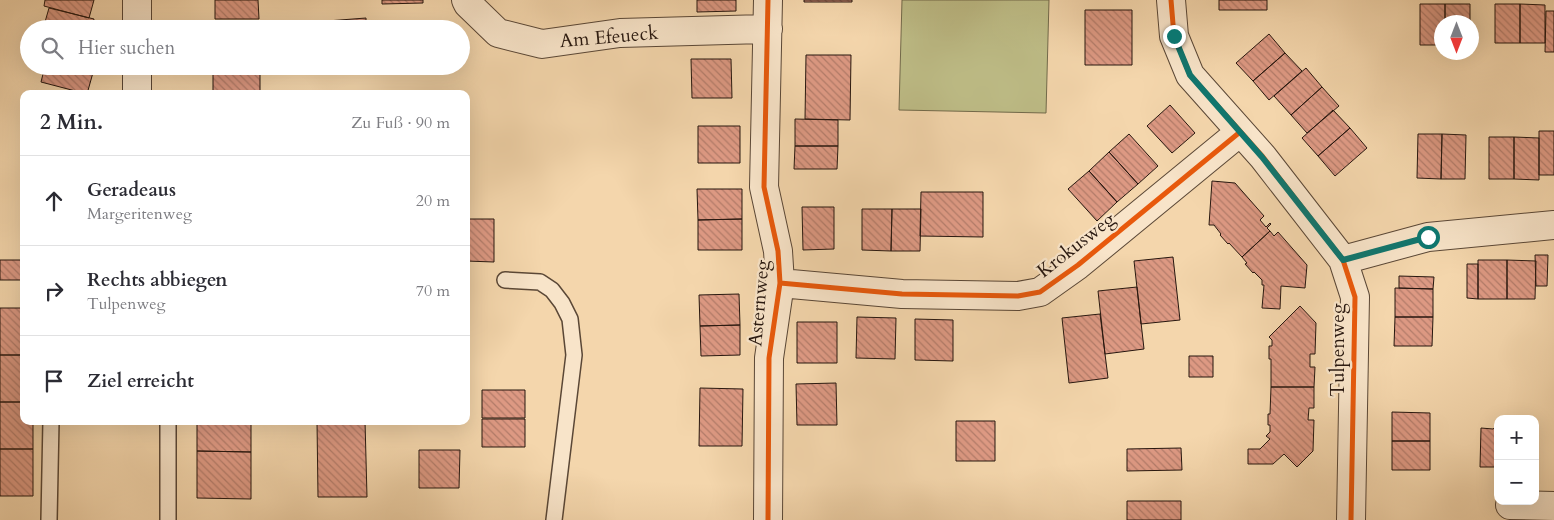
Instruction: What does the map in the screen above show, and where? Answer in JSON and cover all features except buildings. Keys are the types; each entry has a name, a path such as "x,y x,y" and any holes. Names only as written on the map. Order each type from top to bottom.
{"street":[{"path":"137,0 137,20"},
{"name":"Am Efeueck","path":"466,0 498,33 542,44 620,33 768,29"},
{"name":"Asternweg","path":"768,0 764,187 778,251 780,283 769,358 768,520"},
{"name":"Tulpenweg","path":"1171,0 1174,36 1190,75 1262,157 1343,260 1355,298 1351,520"},
{"path":"137,75 137,90"},
{"name":"Krokusweg","path":"780,283 902,294 1018,296 1040,292 1078,265 1240,132"},
{"path":"1343,260 1428,237 1554,225"},
{"path":"1510,505 1554,506"}],"lane":[{"path":"505,280 540,282 552,290 562,303 570,319 574,355 554,520"},
{"path":"49,520 51,425"},
{"path":"168,425 168,520"}],"shaded area":[{"path":"902,0 1049,0 1046,113 899,110"}],"cycle path":[{"path":"768,0 764,187 778,251 780,283 769,358 768,520"},
{"path":"1171,0 1174,36 1190,75 1263,157 1343,260 1355,297 1351,520"},
{"path":"780,283 902,294 1018,296 1040,292 1078,265 1240,132"}],"route":[{"path":"1174,36 1190,75 1262,157 1343,260 1428,237"}]}
